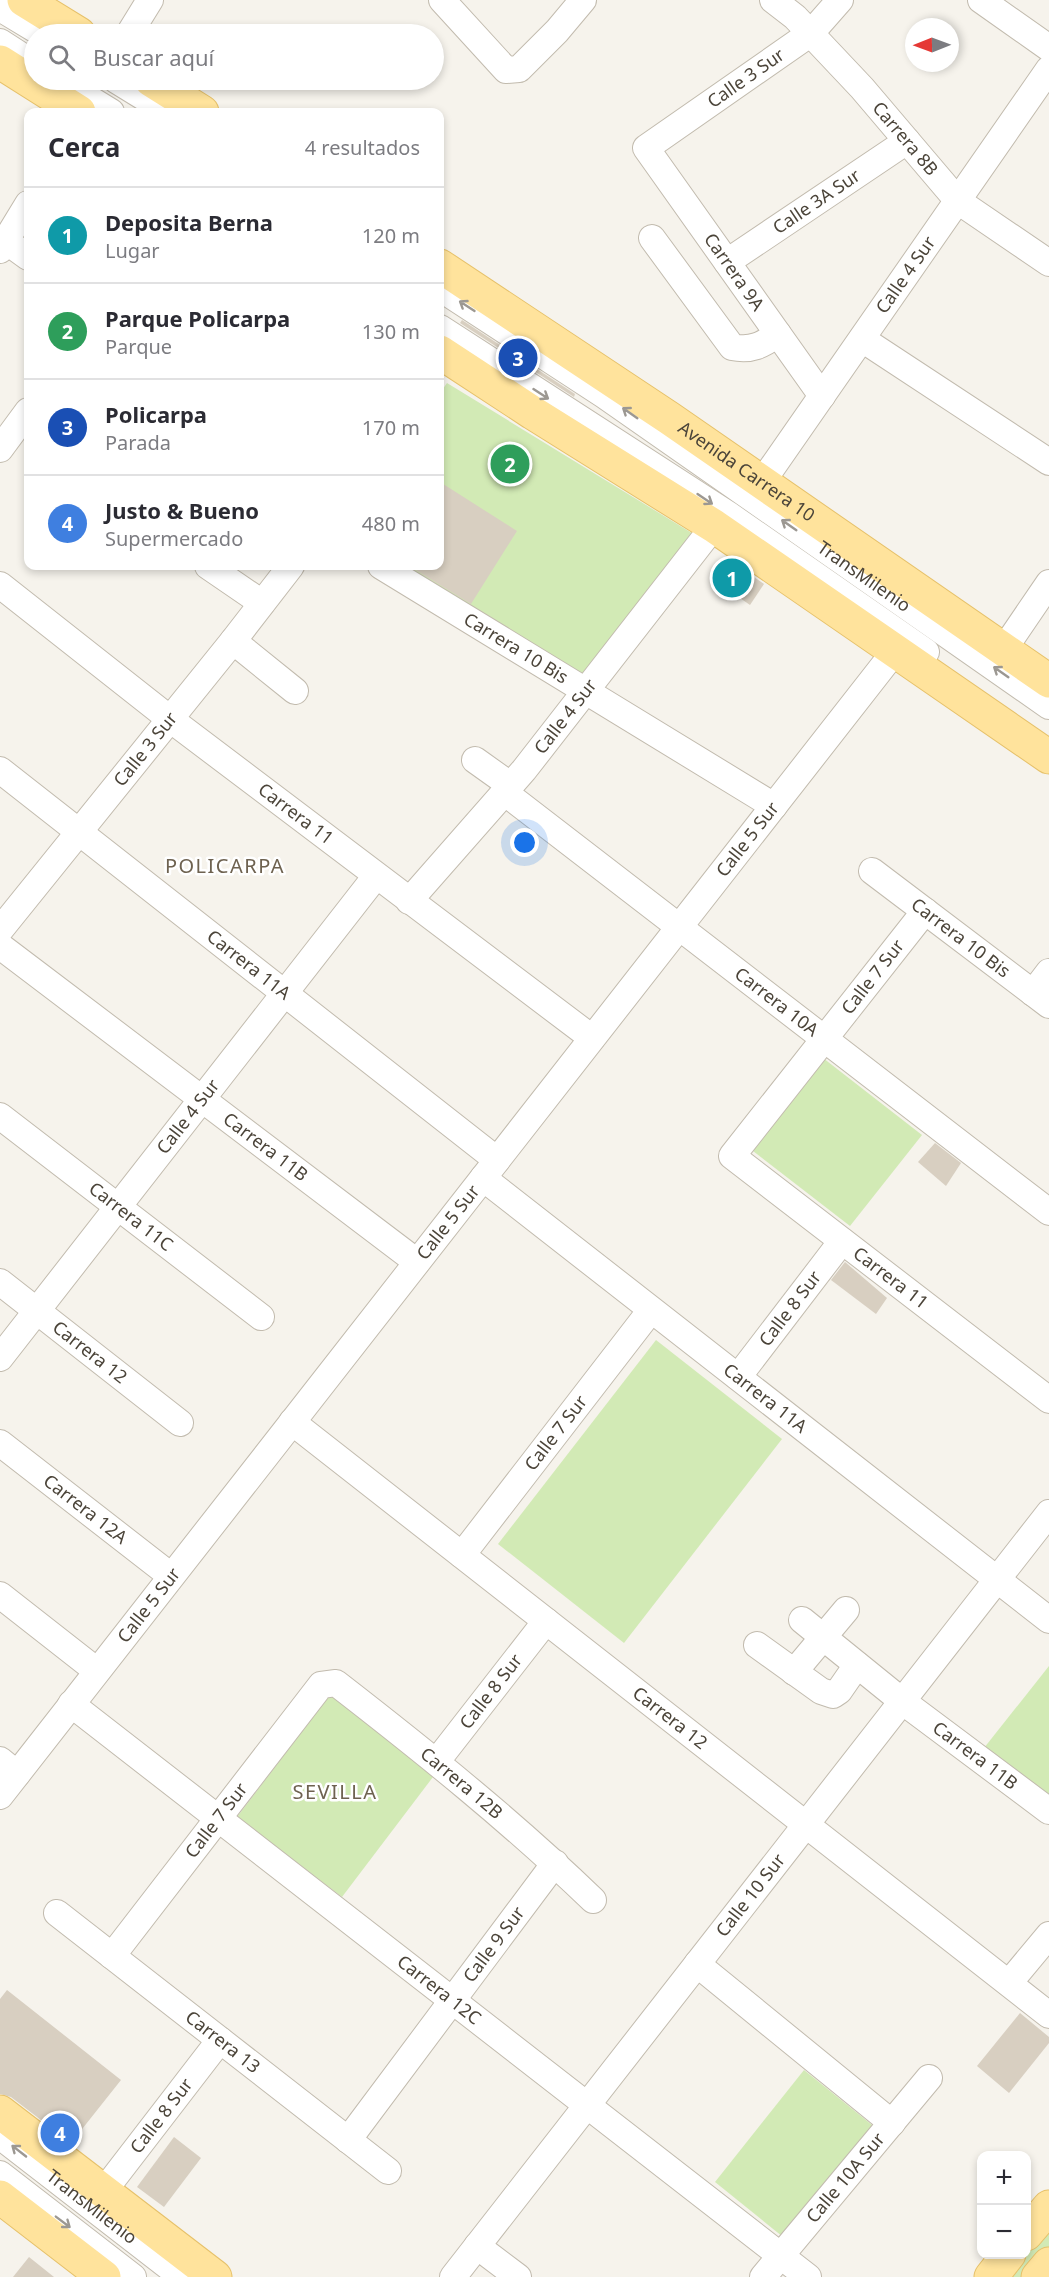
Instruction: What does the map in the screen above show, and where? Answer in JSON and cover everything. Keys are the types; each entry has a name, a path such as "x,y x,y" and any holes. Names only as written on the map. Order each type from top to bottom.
{"main road":[{"path":"24,0 63,24"},
{"path":"0,62 24,77"},
{"path":"44,90 73,108"},
{"path":"167,90 196,108"},
{"name":"Avenida Carrera 10","path":"444,269 591,365 1049,681"},
{"path":"444,353 533,413 714,526 1049,757"},
{"path":"0,2112 215,2277"},
{"path":"0,2197 104,2277"},
{"path":"1031,2228 1049,2207"},
{"path":"990,2277 1005,2259"},
{"path":"1038,2277 1049,2264"}],"street":[{"path":"135,24 150,0"},
{"path":"442,0 506,70 519,69 557,31 583,0"},
{"name":"Carrera 8B","path":"773,0 811,33 862,88 958,201 1049,263"},
{"name":"Calle 3 Sur","path":"645,148 811,33 840,0"},
{"path":"981,0 1049,48"},
{"path":"0,8 26,24"},
{"path":"0,42 24,58"},
{"name":"Calle 4 Sur","path":"762,482 1049,69"},
{"path":"75,90 104,108"},
{"path":"132,90 162,108"},
{"name":"Calle 3A Sur","path":"727,262 907,141"},
{"name":"Carrera 9A","path":"645,148 822,396"},
{"path":"24,211 3,246 24,254"},
{"path":"652,238 732,347 744,350 759,347 778,334"},
{"name":"TransMilenio","path":"444,291 604,395 1049,706"},
{"path":"862,339 1049,462"},
{"name":"TransMilenio","path":"444,353 729,515 1049,737"},
{"name":"Calle 4 Sur","path":"409,901 507,789 714,526"},
{"path":"214,570 262,603"},
{"name":"Calle 3 Sur","path":"0,930 288,570"},
{"name":"Carrera 10 Bis","path":"388,570 774,806"},
{"path":"1004,649 1049,583"},
{"name":"Carrera 11","path":"0,585 170,719 592,1038"},
{"path":"233,641 295,690"},
{"name":"Calle 5 Sur","path":"0,1796 9,1767 71,1704 895,651"},
{"name":"Carrera 10A","path":"475,760 507,789 679,927 1049,1212"},
{"name":"Carrera 11A","path":"0,770 285,994 651,1310 1049,1620"},
{"name":"Carrera 10 Bis","path":"872,871 1041,999"},
{"name":"Calle 4 Sur","path":"0,1358 376,876"},
{"name":"Calle 7 Sur","path":"732,1156 925,910"},
{"name":"Carrera 11B","path":"0,946 417,1262"},
{"path":"1041,999 1049,972"},
{"name":"Carrera 11C","path":"0,1116 261,1317"},
{"name":"Carrera 11","path":"732,1156 1049,1400"},
{"name":"Calle 8 Sur","path":"738,1377 842,1241"},
{"name":"Carrera 12","path":"0,1282 180,1423"},
{"name":"Calle 7 Sur","path":"462,1555 651,1310"},
{"name":"Carrera 12","path":"292,1422 1049,2014"},
{"name":"Carrera 12A","path":"0,1443 171,1576"},
{"name":"Calle 10 Sur","path":"453,2277 1049,1513"},
{"path":"0,1594 97,1671"},
{"path":"794,1672 846,1610"},
{"name":"Calle 8 Sur","path":"436,1761 546,1620"},
{"name":"Carrera 11B","path":"802,1620 903,1701 1049,1811"},
{"path":"757,1645 821,1691 833,1695 839,1691 857,1665"},
{"name":"Carrera 12B","path":"321,1685 336,1683 436,1761 555,1863 593,1900"},
{"name":"Calle 7 Sur","path":"112,1956 321,1685"},
{"name":"Carrera 12C","path":"71,1704 808,2277"},
{"name":"Calle 9 Sur","path":"348,2140 555,1863"},
{"name":"Carrera 13","path":"57,1913 388,2171"},
{"path":"1009,1983 1049,1935"},
{"path":"697,1964 892,2123"},
{"name":"Calle 8 Sur","path":"103,2192 220,2040"},
{"name":"Calle 10A Sur","path":"763,2277 929,2078"},
{"name":"TransMilenio","path":"0,2136 182,2277"},
{"name":"TransMilenio","path":"0,2174 133,2277"},
{"path":"477,2246 518,2277"}],"green space":[{"path":"447,383 695,535 585,680 404,570 444,570 444,387"},
{"path":"823,1058 922,1135 850,1226 753,1151"},
{"path":"656,1340 782,1439 624,1643 498,1544"},
{"path":"1049,1666 1049,1800 984,1748"},
{"path":"331,1693 436,1773 342,1897 237,1817"},
{"path":"804,2070 877,2129 788,2241 715,2182"},
{"path":"1049,2222 1049,2250 1026,2277 1003,2277 1019,2259 1031,2259 1031,2244"}],"building":[{"path":"462,320 575,394 574,397 460,323"},
{"path":"444,485 517,531 471,604 416,570 444,570"},
{"path":"731,561 764,584 750,605 717,582"},
{"path":"935,1143 961,1163 946,1186 918,1162"},
{"path":"845,1262 887,1298 876,1314 831,1280"},
{"path":"7,1990 121,2080 71,2143 11,2097 0,2094 0,1999"},
{"path":"1020,2013 1049,2037 1049,2043 1009,2093 977,2066"},
{"path":"174,2137 201,2158 164,2207 137,2187"},
{"path":"29,2257 54,2277 13,2277"}],"place":[{"name":"Policarpa","path":"518,358"},
{"name":"Parque Policarpa","path":"510,464"},
{"name":"Deposita Berna","path":"732,578"},
{"name":"Justo & Bueno","path":"60,2133"}],"district":[{"name":"POLICARPA","path":"225,866"},
{"name":"SEVILLA","path":"335,1792"}]}
